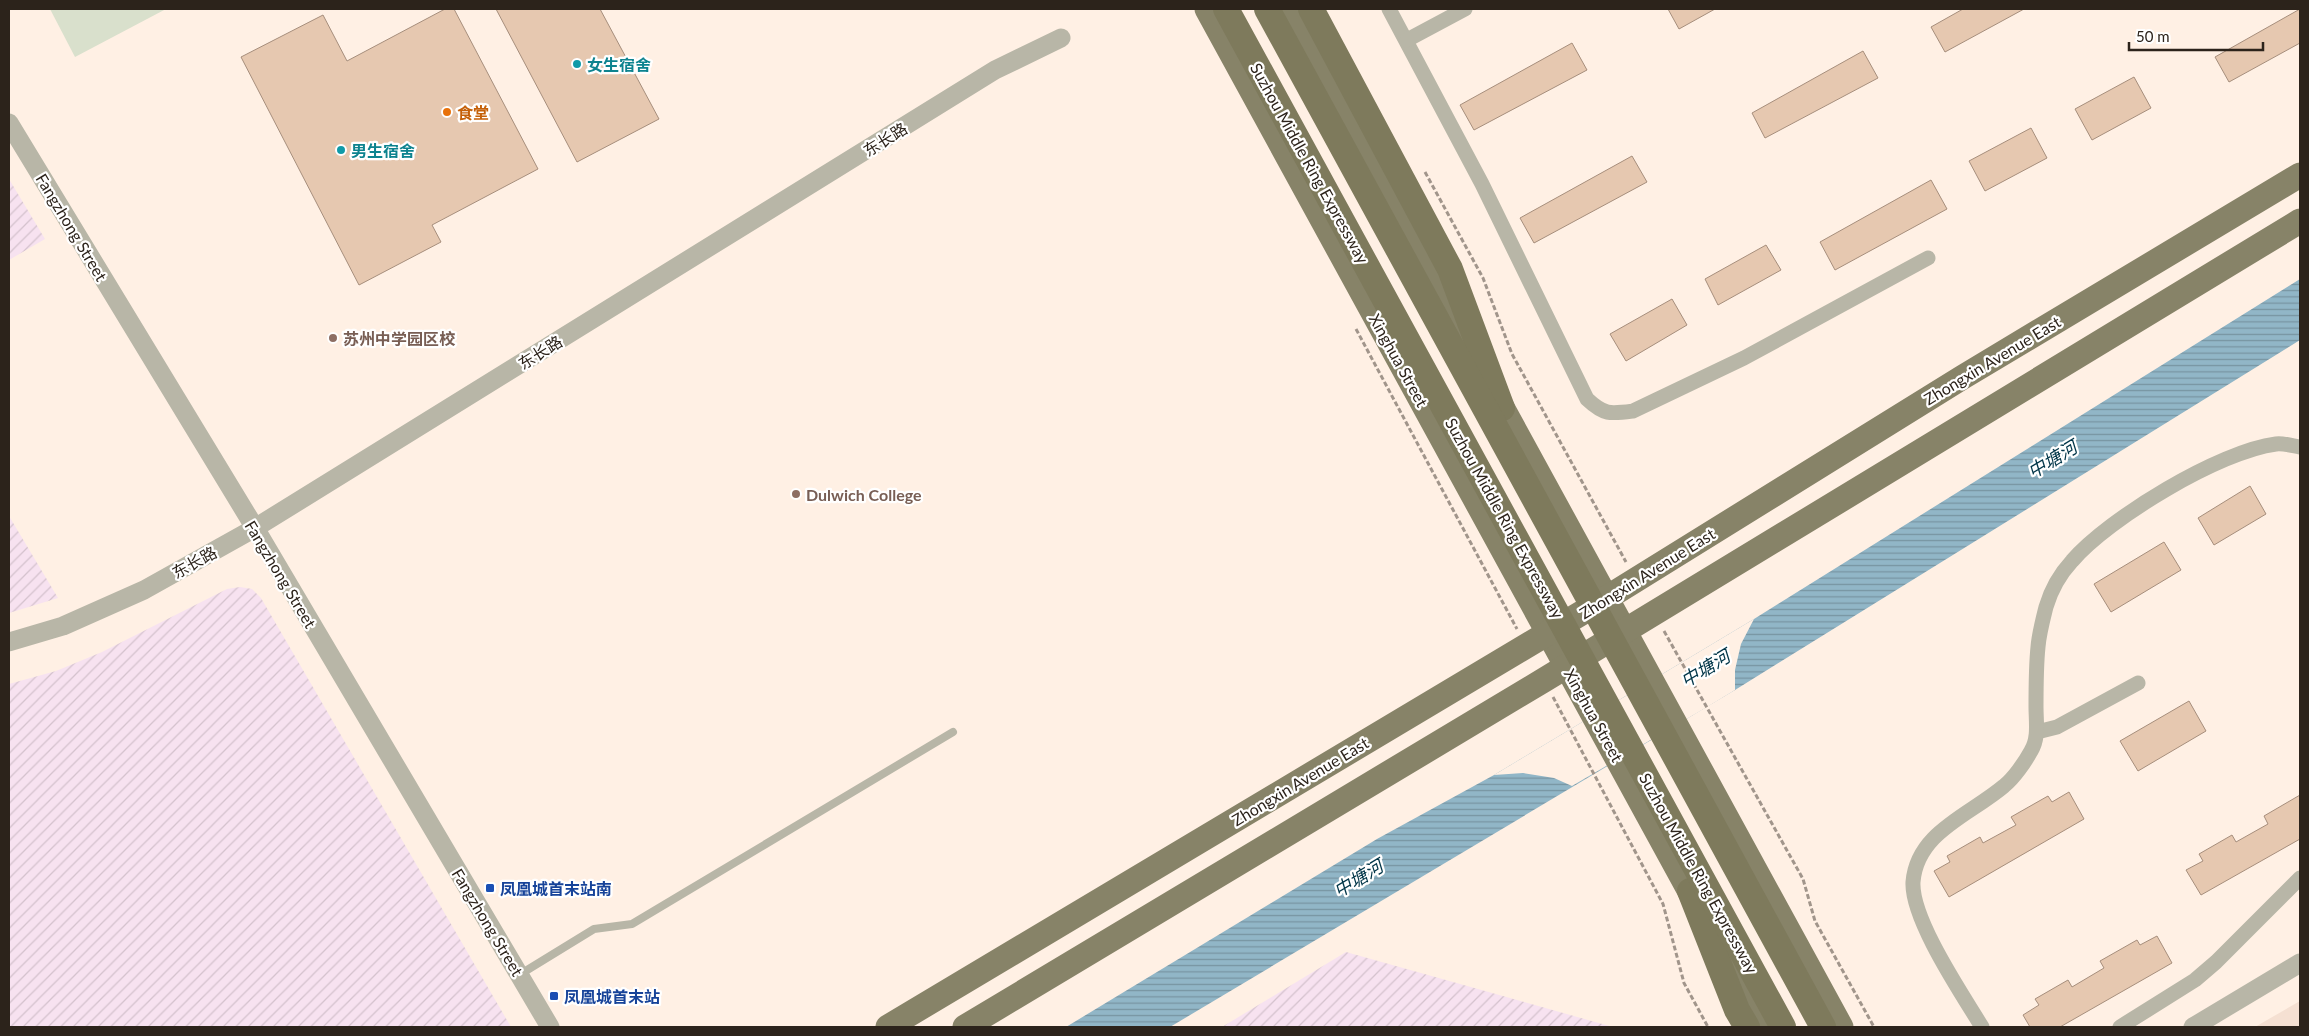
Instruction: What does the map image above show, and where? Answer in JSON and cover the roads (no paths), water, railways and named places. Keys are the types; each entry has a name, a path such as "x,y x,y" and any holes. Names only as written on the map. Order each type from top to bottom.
{"highway":[{"name":"Suzhou Middle Ring Expressway","path":"1226,9 1783,1027"},
{"path":"1267,9 1823,1027"},
{"path":"1310,9 1450,269 1502,408"},
{"path":"1690,891 1737,1010 1747,1027"}],"main road":[{"name":"Xinghua Street","path":"1207,9 1764,1027"},
{"path":"1285,9 1605,599 1841,1027"},
{"name":"Zhongxin Avenue East","path":"888,1027 1605,599 1963,377 2300,175"},
{"path":"965,1027 1567,667 2300,221"}],"street":[{"path":"1389,9 1482,184 1587,399 1600,410 1613,414 1633,411 1744,358 1928,258"},
{"path":"1407,40 1465,9"},
{"name":"东长路","path":"9,642 63,626 144,590 255,528 995,70 1061,38"},
{"name":"Fangzhong Street","path":"9,123 255,528 550,1027"},
{"path":"1982,1027 1927,933 1918,913 1913,884 1915,870 1923,850 1940,831 2006,784 2032,750 2037,732 2038,646 2046,606 2056,583 2071,562 2090,542 2120,519 2200,472 2256,448 2279,443 2300,447"},
{"path":"2037,732 2057,727 2138,683"},
{"path":"2120,1027 2195,980 2216,962 2300,878"},
{"path":"2202,1025 2300,963"}],"lane":[{"path":"519,974 594,929 632,924 953,732"}],"water":[{"name":"中塘河","path":"2300,279 2300,340 1735,690 1170,1027 1066,1027 1377,839 1494,775 1754,619"}],"place":[{"name":"女生宿舍","path":"577,64"},
{"name":"食堂","path":"447,112"},
{"name":"男生宿舍","path":"341,150"},
{"name":"苏州中学园区校","path":"333,338"},
{"name":"Dulwich College","path":"796,494"},
{"name":"凤凰城首末站南","path":"490,888"},
{"name":"凤凰城首末站","path":"554,996"}]}
